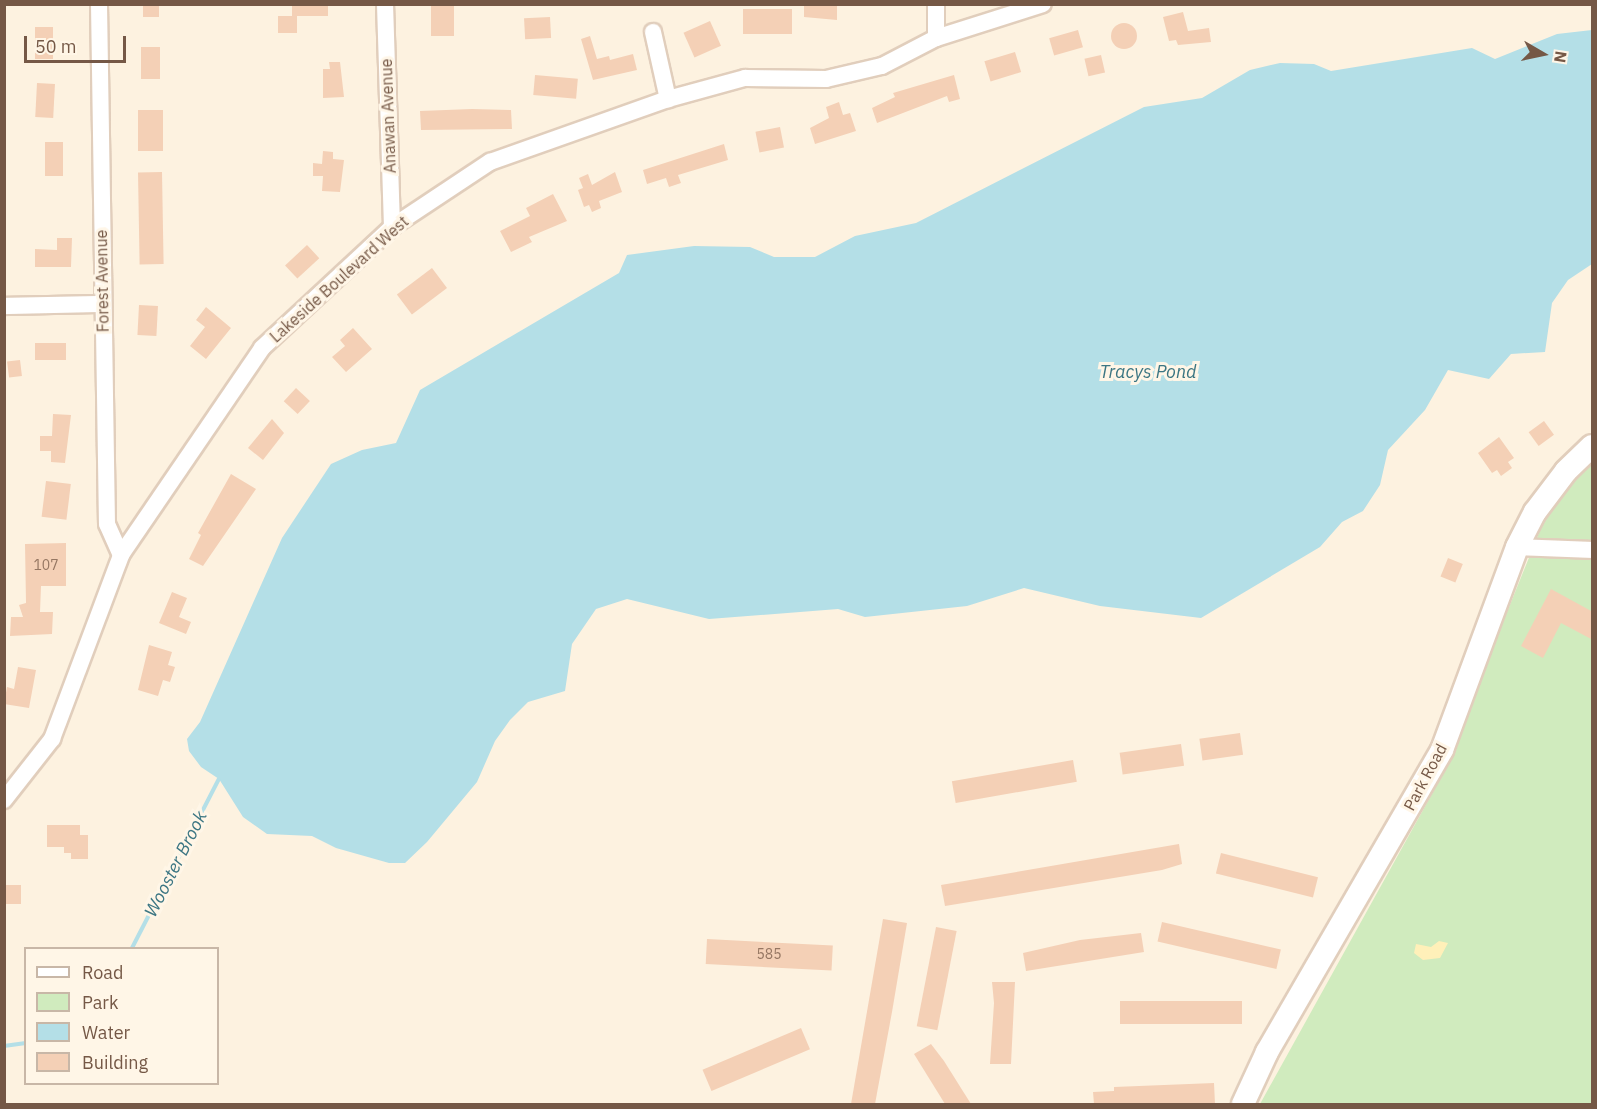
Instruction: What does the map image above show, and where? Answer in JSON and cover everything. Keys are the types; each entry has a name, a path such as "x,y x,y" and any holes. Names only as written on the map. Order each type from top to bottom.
{"main road":[{"name":"Park Road","path":"1243,1104 1267,1052 1442,750 1517,547 1535,512 1566,471 1593,447"}],"street":[{"name":"Forest Avenue","path":"99,4 102,304 108,524 121,555"},
{"name":"Anawan Avenue","path":"385,4 392,227"},
{"path":"936,4 936,38"},
{"name":"Lakeside Boulevard West","path":"4,800 52,739 121,555 262,348 392,227 490,162 668,99 745,78 826,78 882,66 936,38 1043,4"},
{"path":"654,32 668,99"},
{"path":"4,306 102,304"},
{"path":"1517,547 1593,550"}],"green space":[{"path":"1592,463 1592,1104 1260,1104 1438,783 1543,523 1577,477"}],"sand":[{"path":"1439,941 1448,943 1440,958 1423,960 1414,953 1416,944 1431,947"}],"water":[{"name":"Tracys Pond","path":"1592,30 1592,264 1568,280 1552,303 1545,352 1511,354 1489,379 1448,370 1425,410 1388,450 1380,485 1363,511 1342,522 1320,547 1201,618 1100,606 1024,588 967,606 865,617 838,609 709,619 627,599 596,609 572,644 565,691 528,702 510,720 495,741 477,782 427,842 405,863 389,863 336,848 312,836 267,834 243,817 219,779 201,767 189,751 187,739 200,722 282,538 331,464 362,450 396,443 420,390 619,273 627,255 694,246 750,247 774,257 815,257 855,236 916,223 1144,107 1202,98 1250,70 1280,63 1314,64 1331,71 1472,48 1495,59 1557,34"}],"building":[{"path":"143,4 159,4 159,17 143,17"},
{"path":"292,4 328,4 328,16 292,16"},
{"path":"431,4 454,4 454,36 431,36"},
{"path":"804,4 837,4 837,20 804,17"},
{"path":"743,9 792,9 792,34 743,34"},
{"path":"1183,12 1188,31 1209,28 1211,42 1178,45 1176,40 1169,41 1163,17"},
{"path":"278,16 297,16 297,33 278,33"},
{"path":"550,17 551,38 525,39 524,18"},
{"path":"710,21 721,46 694,57 684,33"},
{"path":"1124,23 1134,26 1137,36 1134,46 1124,49 1114,46 1111,36 1114,26"},
{"path":"35,27 53,27 53,59 35,59"},
{"path":"1078,30 1083,47 1054,56 1049,38"},
{"path":"590,36 597,59 609,56 610,60 633,54 637,70 593,80 581,39"},
{"path":"141,47 160,47 160,79 141,79"},
{"path":"1015,52 1021,72 991,81 984,61"},
{"path":"1101,55 1105,73 1088,76 1084,59"},
{"path":"329,62 340,62 344,97 323,98 323,69 330,69"},
{"path":"535,75 578,79 576,99 533,95"},
{"path":"954,75 960,99 949,102 947,96 877,123 872,108 895,97 893,93"},
{"path":"37,83 55,84 53,118 35,117"},
{"path":"839,102 843,115 850,113 856,131 815,144 810,128 829,118 826,107"},
{"path":"138,110 163,110 163,151 138,151"},
{"path":"511,110 512,129 421,130 420,111"},
{"path":"780,127 784,148 759,152 755,132"},
{"path":"45,142 63,142 63,176 45,176"},
{"path":"724,144 728,160 678,175 681,183 669,187 666,178 647,184 643,170"},
{"path":"323,151 333,152 333,159 344,160 340,192 322,191 323,176 313,176 313,163 322,164"},
{"path":"138,172 162,172 164,264 140,264"},
{"path":"615,172 622,192 599,201 601,208 592,212 589,205 584,207 578,190 583,188 579,178 588,174 592,185"},
{"path":"553,194 567,221 529,237 532,242 511,252 500,231 530,216 526,208"},
{"path":"57,238 72,238 71,267 35,267 35,249 57,250"},
{"path":"307,245 319,258 297,279 285,265"},
{"path":"432,268 447,288 412,314 397,294"},
{"path":"139,305 158,306 156,336 137,335"},
{"path":"206,307 231,328 206,359 190,346 205,327 196,320"},
{"path":"353,328 372,349 346,372 332,357 345,346 340,340"},
{"path":"35,343 66,343 66,360 35,360"},
{"path":"20,360 22,376 9,377 7,362"},
{"path":"296,388 310,401 298,414 284,401"},
{"path":"53,414 71,415 65,463 51,462 51,451 40,451 40,436 52,436"},
{"path":"272,419 284,433 263,460 248,448"},
{"path":"1544,421 1554,435 1539,446 1529,432"},
{"path":"1499,437 1514,458 1508,462 1512,468 1501,476 1497,470 1492,473 1478,453"},
{"path":"231,474 256,489 203,566 189,559 201,535 198,533"},
{"path":"46,481 71,484 66,520 42,517"},
{"path":"66,543 66,586 41,586 40,612 53,612 52,634 10,636 11,617 23,617 19,605 26,603 25,544"},
{"path":"1448,558 1463,564 1455,583 1441,577"},
{"path":"1551,589 1593,612 1593,640 1561,623 1543,658 1521,646"},
{"path":"172,592 187,598 179,617 191,622 186,634 159,623"},
{"path":"149,645 172,652 168,665 175,667 170,682 163,680 158,696 138,690"},
{"path":"18,667 36,670 29,708 4,704 7,687 14,689"},
{"path":"1240,733 1243,755 1202,760 1199,739"},
{"path":"1181,744 1184,766 1123,774 1120,753"},
{"path":"1073,760 1077,782 956,803 952,781"},
{"path":"47,825 80,825 80,835 88,835 88,859 71,859 71,853 64,853 64,847 47,847"},
{"path":"1179,844 1182,864 1162,870 945,906 941,885"},
{"path":"1221,853 1318,877 1313,898 1216,873"},
{"path":"4,885 21,885 21,904 4,904"},
{"path":"883,919 907,923 892,1012 875,1104 851,1104"},
{"path":"1162,922 1281,949 1276,969 1158,941"},
{"path":"936,927 957,931 937,1030 917,1026"},
{"path":"1141,933 1144,952 1026,971 1023,953 1080,940"},
{"path":"707,939 833,946 832,971 706,964"},
{"path":"992,982 1015,982 1011,1064 990,1064 994,1003"},
{"path":"1120,1001 1242,1001 1242,1024 1120,1024"},
{"path":"801,1028 810,1049 711,1091 703,1070"},
{"path":"931,1044 971,1104 945,1104 914,1054"},
{"path":"1214,1083 1215,1104 1094,1104 1093,1092 1114,1091 1114,1087"}],"waterway":[{"name":"Wooster Brook","path":"133,947 219,779"},
{"name":"Wooster Brook","path":"4,1046 24,1043"}]}
